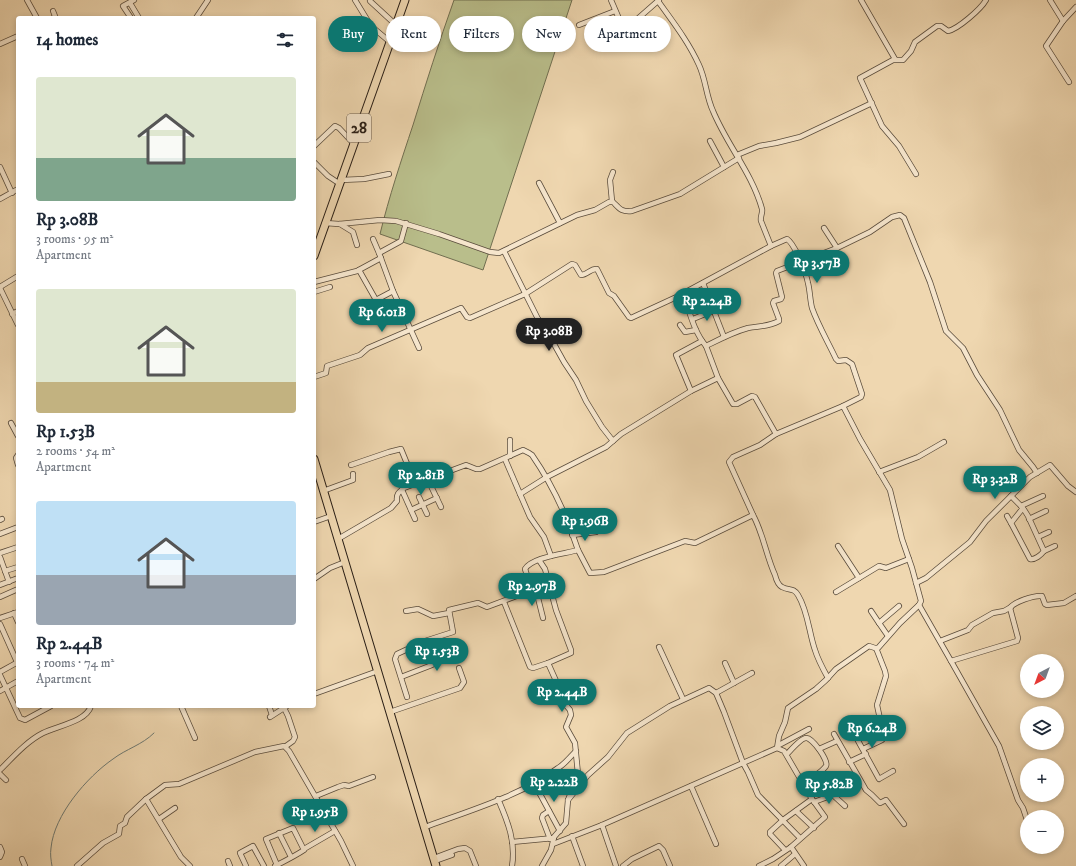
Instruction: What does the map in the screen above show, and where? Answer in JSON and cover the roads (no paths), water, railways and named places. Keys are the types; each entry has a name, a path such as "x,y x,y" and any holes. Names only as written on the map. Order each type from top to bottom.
{"highway":[{"name":"28","path":"399,16 405,0"},
{"name":"28","path":"316,250 386,52"},
{"path":"316,465 435,862"}],"street":[{"path":"27,0 36,16"},
{"path":"197,16 208,0"},
{"path":"355,0 371,26 386,39"},
{"path":"612,0 615,11 623,28 626,29 658,1 687,42 700,66 713,112 759,199 763,211 761,221 772,246"},
{"path":"861,0 895,59"},
{"path":"916,174 899,146 882,126 860,78 895,59 903,60 911,51 915,42 937,26 941,26 948,31 955,29 973,14 986,0"},
{"path":"1050,0 1063,22"},
{"path":"130,16 123,6 130,1 138,16"},
{"path":"370,1 386,16"},
{"path":"1069,82 1046,48 1063,22 1076,7"},
{"path":"579,26 615,11"},
{"path":"53,12 55,16"},
{"path":"0,44 16,37"},
{"path":"612,172 610,180 612,201 623,212 632,211 680,194 738,157 759,146 800,137 872,103"},
{"path":"316,144 336,126 354,144"},
{"path":"710,141 724,167"},
{"path":"316,164 328,176 341,182 389,174"},
{"path":"0,167 12,193"},
{"path":"539,183 560,223"},
{"path":"0,198 16,191"},
{"path":"325,223 340,224 388,220 406,223 494,253 504,251 577,215 595,210 612,201"},
{"path":"706,346 748,328 769,325 779,321 773,303 782,297 776,272 837,248 870,232 892,217 902,215 930,282 946,331 963,348 1000,410 1019,450 1037,473"},
{"path":"316,281 359,270 401,241 406,223"},
{"path":"340,224 353,232 357,245"},
{"path":"824,228 837,248"},
{"path":"373,238 393,291 419,348"},
{"path":"316,376 326,373 326,367 328,366 360,355 368,348 461,308 467,317 470,318 525,294 572,264 575,265 581,275 584,275 593,269 597,269 609,293 614,296 631,318 683,294 772,246 787,239 789,240 801,261 808,280 811,302 815,315 836,359 839,361 846,360 852,364 862,393 861,397 776,434 755,448 733,457 729,462 758,523 779,584 782,587 793,589 798,594 809,626 814,650 828,678"},
{"path":"504,251 538,320 549,335 576,380 586,401 602,427 613,441"},
{"path":"359,270 376,300"},
{"path":"16,277 0,287 16,321"},
{"path":"703,283 715,310 724,337"},
{"path":"316,291 330,287"},
{"path":"359,309 393,291"},
{"path":"683,294 696,330 706,346 718,378 733,404 752,396 754,397 776,434"},
{"path":"693,319 715,310"},
{"path":"12,314 16,312"},
{"path":"519,331 538,320"},
{"path":"680,325 685,332 696,330"},
{"path":"691,391 676,355 702,341"},
{"path":"520,494 547,477 606,447 691,391 718,378"},
{"path":"843,406 890,490 902,539 921,600 919,605 876,648"},
{"path":"11,422 16,432"},
{"path":"510,440 507,457 520,494 530,517 544,537 551,556"},
{"path":"879,472 918,458 944,442"},
{"path":"351,465 401,449 415,483"},
{"path":"397,501 397,495 402,490 415,483 464,465 480,469 523,450 529,453 547,477 563,510 578,550 589,572 592,574 604,572 685,541 695,543 753,515"},
{"path":"916,583 926,578 970,542 983,524 1030,477 1050,465 1068,486 1076,492"},
{"path":"324,491 353,480 353,474"},
{"path":"430,484 441,507"},
{"path":"402,490 415,519"},
{"path":"1011,496 1022,507 1030,519 1044,551"},
{"path":"1011,522 1022,507 1043,496"},
{"path":"419,497 427,514"},
{"path":"338,539 376,518 391,508 397,501 406,498"},
{"path":"411,510 437,498"},
{"path":"1030,519 1046,511"},
{"path":"316,521 331,516"},
{"path":"1007,516 1030,559 1055,546"},
{"path":"0,534 16,528"},
{"path":"572,535 596,532"},
{"path":"1038,537 1049,532"},
{"path":"838,546 859,578"},
{"path":"0,553 16,548"},
{"path":"543,618 537,594 531,589 525,568 528,564 539,560 578,550"},
{"path":"0,557 9,582"},
{"path":"836,592 879,566 886,568 908,558"},
{"path":"504,602 530,667 533,668 548,663 571,651 556,610 545,569 539,560"},
{"path":"316,578 330,568 345,562"},
{"path":"5,571 16,568"},
{"path":"0,585 16,579"},
{"path":"406,697 395,659 396,655 425,641 453,632 449,610 453,608 478,603 485,608 504,602 530,591 531,589"},
{"path":"0,597 16,591"},
{"path":"940,641 968,630 977,622 993,613 1004,611 1026,598 1039,595 1042,596 1045,604 1047,605 1064,604 1076,596"},
{"path":"919,605 999,746 1018,800 1024,810"},
{"path":"880,623 899,606"},
{"path":"951,661 1016,641 1018,638 1010,611 1011,607"},
{"path":"406,611 418,609 433,616 449,613"},
{"path":"870,611 888,636"},
{"path":"0,618 16,612"},
{"path":"0,624 16,658"},
{"path":"400,677 432,665 433,661 431,654 425,641"},
{"path":"778,746 779,736 785,722 788,708 816,689 836,669 867,646 876,648"},
{"path":"659,647 683,698"},
{"path":"854,733 880,719 877,705 886,676 876,648"},
{"path":"16,663 0,673 19,716 25,720 47,708"},
{"path":"542,866 549,855 552,840 566,823 568,800 578,774 574,743 566,727 571,715 570,710 565,704 548,663"},
{"path":"725,663 734,683"},
{"path":"390,712 460,688 464,682 459,668"},
{"path":"316,693 378,671"},
{"path":"716,693 752,673"},
{"path":"0,691 16,682"},
{"path":"568,800 588,775 613,751 623,736 683,698 706,688 712,689 716,693 743,764 758,795 800,838"},
{"path":"0,770 27,744 41,734 84,716 90,708"},
{"path":"182,708 195,738"},
{"path":"269,708 271,716 284,708"},
{"path":"77,866 103,843 119,834 119,826 124,823 127,817 146,799 165,785 179,784 255,752 286,746 293,741 295,737 286,708"},
{"path":"851,728 879,779 893,771"},
{"path":"512,842 552,840 572,836 602,825 743,764 809,729"},
{"path":"834,734 860,782 866,790 880,803 886,800 904,824"},
{"path":"787,754 803,738 805,738 811,739 826,760 827,764 824,768 803,784"},
{"path":"863,749 882,740"},
{"path":"819,749 837,741"},
{"path":"286,746 316,796 353,866"},
{"path":"759,866 791,847 825,817 803,784 787,754 778,746"},
{"path":"425,827 498,799 534,783 558,768 576,751"},
{"path":"849,762 866,754"},
{"path":"0,774 6,780"},
{"path":"810,779 830,774 843,790 847,790 860,782"},
{"path":"316,796 338,787 344,785 349,786 372,777"},
{"path":"534,783 560,831"},
{"path":"691,786 716,844"},
{"path":"785,850 770,834 772,829 782,820 813,800 831,795 835,796 846,806"},
{"path":"146,799 181,857 190,866"},
{"path":"498,799 508,825 512,842 514,852 512,866"},
{"path":"159,819 175,808"},
{"path":"549,811 543,815 542,818 552,840"},
{"path":"796,811 814,828"},
{"path":"602,825 616,866"},
{"path":"304,849 294,828 266,840 276,865 304,850 335,831"},
{"path":"280,833 291,857"},
{"path":"572,836 583,866"},
{"path":"246,866 240,853 254,846 264,866"},
{"path":"623,866 630,864 652,848 659,846 663,850 670,866"},
{"path":"0,847 2,852 0,857"},
{"path":"791,847 804,866"},
{"path":"435,862 458,849 466,848 471,853 476,866"},
{"path":"781,866 795,854"},
{"path":"22,859 25,866"},
{"path":"228,861 230,866"}],"waterway":[{"path":"52,866 51,848 53,835 65,810 73,798 103,767 154,733"}]}
